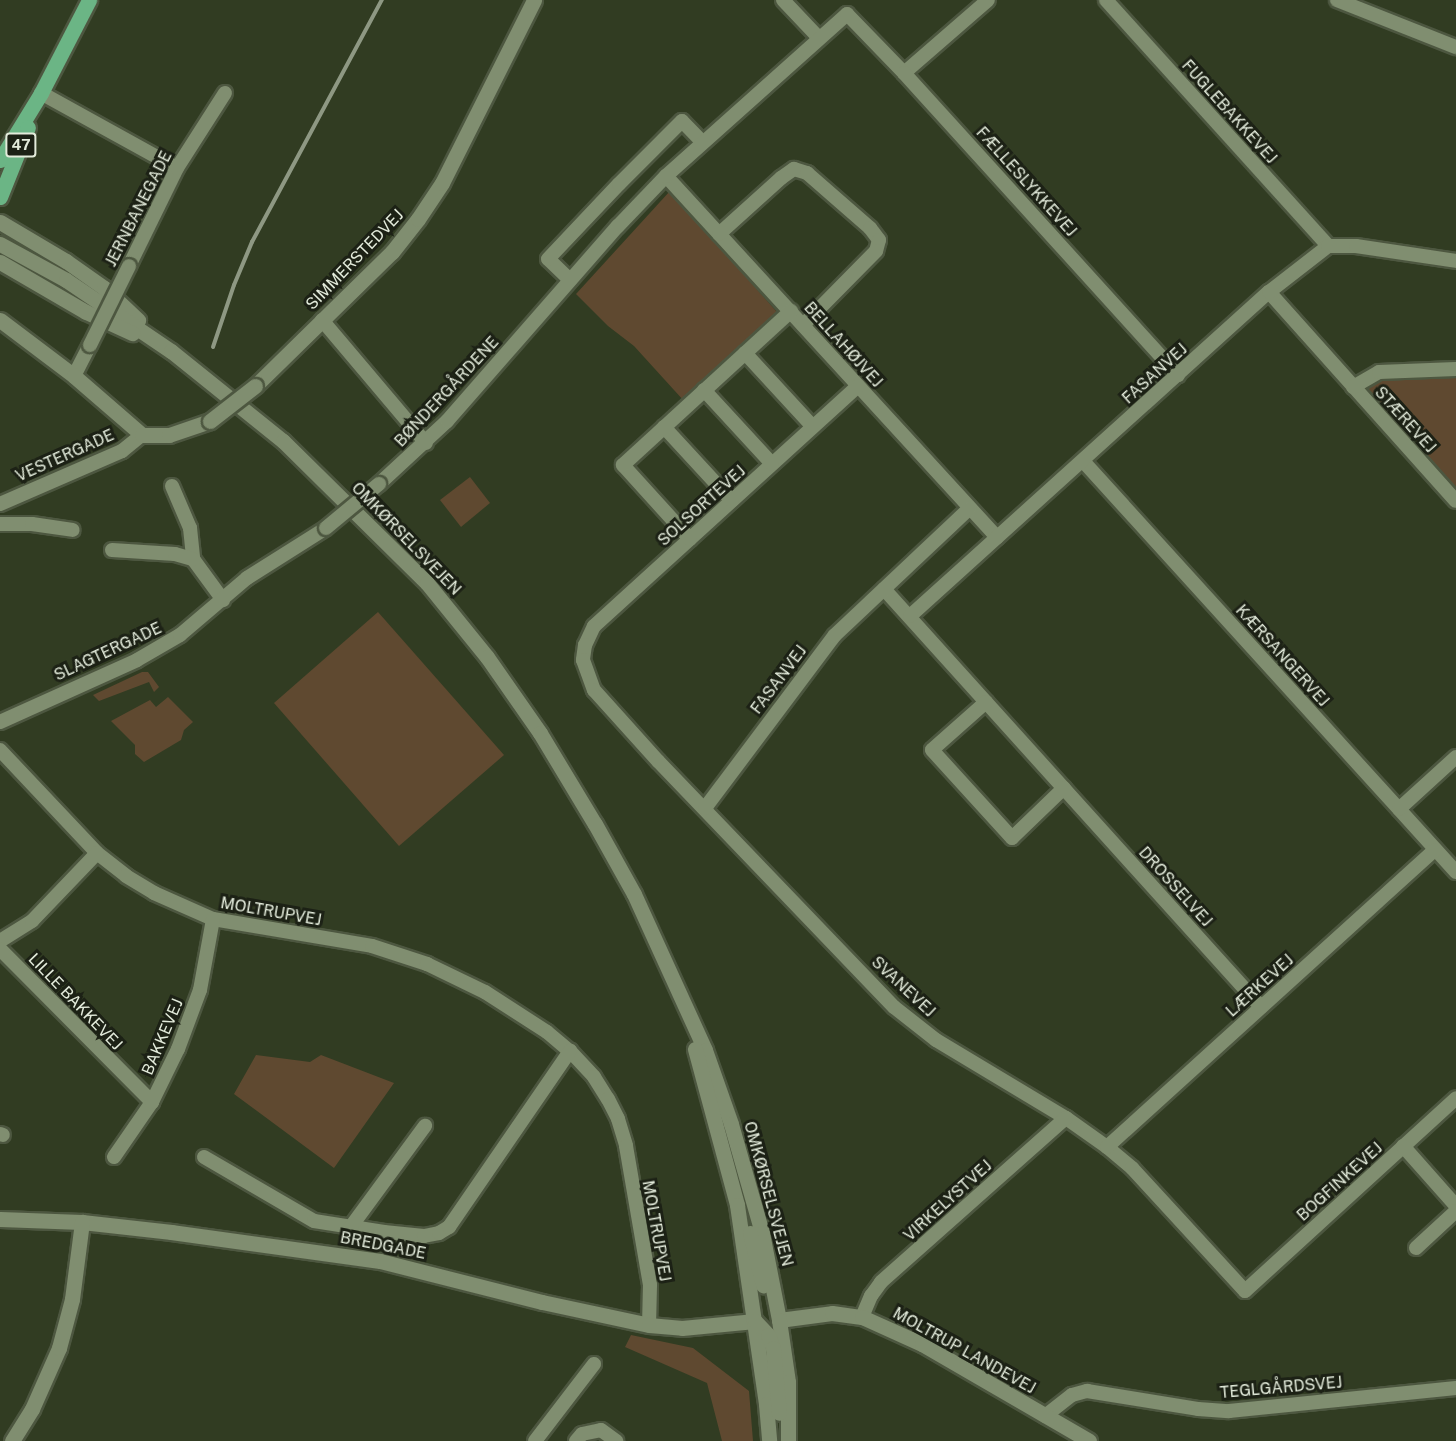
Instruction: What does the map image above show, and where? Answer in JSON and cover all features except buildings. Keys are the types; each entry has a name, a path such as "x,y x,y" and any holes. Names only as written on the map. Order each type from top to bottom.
{"main road":[{"name":"47","path":"2,157 41,93 89,0"},
{"name":"SIMMERSTEDVEJ","path":"142,435 157,436 181,432 210,421 255,386 392,252 424,211 442,183 534,0"},
{"name":"47","path":"0,197 41,93"},
{"path":"0,174 2,157"},
{"path":"0,222 66,261 104,288 171,351"},
{"name":"OMKØRSELSVEJEN","path":"0,244 66,280 171,351 283,441 427,583 487,657 540,733 634,894 705,1050 731,1124 762,1233 779,1320 788,1382 786,1441"},
{"path":"0,262 86,312 171,351"},
{"path":"0,320 74,376 142,435"},
{"name":"OMKØRSELSVEJEN","path":"666,967 695,1049 729,1174 755,1321 769,1441"},
{"path":"729,1174 747,1218 764,1293 779,1320"},
{"name":"BREDGADE","path":"0,1219 82,1222 250,1241 380,1261 542,1302 650,1325 682,1328 779,1320"},
{"path":"12,1441 32,1408 59,1348 72,1299 82,1222"},
{"name":"MOLTRUP LANDEVEJ","path":"779,1320 832,1313 862,1317 922,1344 1089,1441"},
{"path":"755,1321 768,1335 773,1348 780,1423 786,1441"}],"street":[{"path":"783,0 818,37"},
{"path":"904,73 988,0"},
{"name":"FUGLEBAKKEVEJ","path":"1106,0 1328,246"},
{"path":"1338,0 1456,47"},
{"name":"BØNDERGÅRDENE","path":"223,600 247,578 326,528 380,484 426,442 666,176 701,141 847,14"},
{"name":"FÆLLESLYKKEVEJ","path":"847,14 904,73 1178,375"},
{"path":"41,93 177,168"},
{"name":"JERNBANEGADE","path":"74,376 177,168 225,93"},
{"path":"570,280 548,259 611,192 682,121 701,141"},
{"path":"719,234 794,169 807,173 870,228 879,240 876,251 803,325"},
{"name":"BELLAHØJVEJ","path":"666,176 997,537"},
{"path":"1328,246 1356,246 1456,261"},
{"name":"FASANVEJ","path":"910,616 1269,292 1328,246"},
{"name":"STÆREVEJ","path":"1269,292 1456,501"},
{"path":"690,539 623,465 790,311"},
{"path":"322,320 426,442"},
{"path":"745,353 813,427"},
{"name":"STÆREVEJ","path":"1353,387 1379,372 1456,369"},
{"name":"SOLSORTEVEJ","path":"583,660 585,645 594,626 858,386"},
{"path":"704,390 772,464"},
{"path":"664,427 732,501"},
{"name":"VESTERGADE","path":"0,504 122,451 142,435"},
{"name":"KÆRSANGERVEJ","path":"1083,461 1456,872"},
{"path":"172,486 190,528 193,558 223,600"},
{"name":"FASANVEJ","path":"705,808 836,635 970,508"},
{"path":"0,524 32,524 73,531"},
{"path":"112,550 175,554 193,558"},
{"name":"DROSSELVEJ","path":"884,589 1261,1007"},
{"name":"SLAGTERGADE","path":"0,722 137,660 180,635 223,600"},
{"name":"SVANEVEJ","path":"583,660 594,690 894,1007 936,1040 1066,1118 1107,1147 1132,1168 1245,1291"},
{"path":"986,702 932,750 1011,838 1064,788"},
{"name":"MOLTRUPVEJ","path":"0,750 97,853 126,876 154,893 213,919 372,946 427,964 485,992 547,1032 570,1051 594,1077 608,1099 618,1119 626,1146 650,1285 650,1325"},
{"path":"1399,809 1456,757"},
{"name":"LÆRKEVEJ","path":"1107,1147 1435,850"},
{"path":"0,941 32,921 97,853"},
{"name":"BAKKEVEJ","path":"114,1156 152,1102 178,1049 200,990 213,919"},
{"name":"LILLE BAKKEVEJ","path":"0,949 152,1102"},
{"path":"204,1157 314,1221 350,1228 424,1236 440,1233 449,1227 570,1051"},
{"name":"BOGFINKEVEJ","path":"1245,1291 1456,1098"},
{"name":"VIRKELYSTVEJ","path":"862,1317 871,1296 881,1282 1066,1118"},
{"path":"350,1228 425,1126"},
{"path":"1403,1146 1456,1208 1416,1248"},
{"path":"535,1441 594,1364"},
{"name":"TEGLGÅRDSVEJ","path":"1045,1416 1072,1395 1087,1391 1198,1409 1229,1411 1456,1388"},
{"path":"576,1441 582,1434 601,1430 616,1441"}],"shaded area":[{"path":"670,191 777,312 684,401 634,346 608,326 576,294"},
{"path":"1456,373 1456,492 1365,392 1380,377"},
{"path":"470,477 490,503 461,527 440,500"},
{"path":"378,612 504,755 399,846 274,703"},
{"path":"142,672 148,672 159,687 154,692 149,682 99,701 93,695"},
{"path":"168,697 193,722 184,730 181,740 144,762 135,754 135,745 111,721 150,700 156,707"},
{"path":"256,1055 310,1062 321,1055 394,1083 334,1168 234,1094"},
{"path":"631,1335 693,1348 749,1391 753,1441 722,1441 707,1383 625,1347"}],"railway":[{"path":"213,347 234,285 252,242 382,0"}]}
